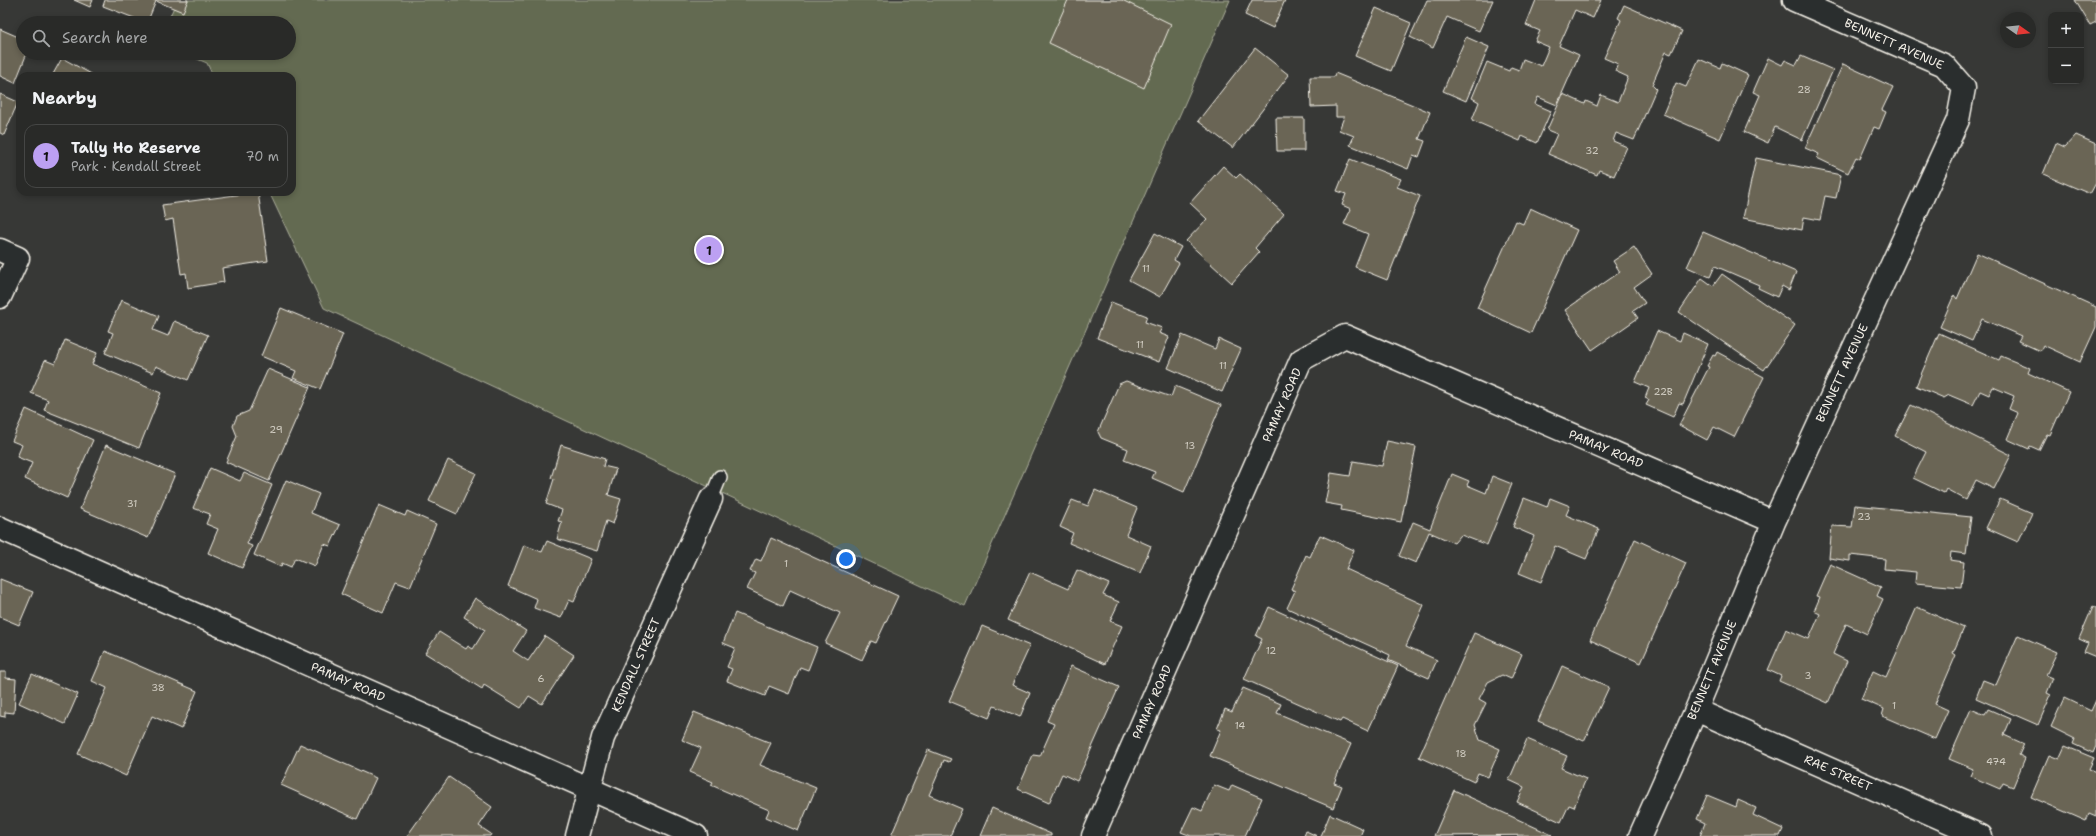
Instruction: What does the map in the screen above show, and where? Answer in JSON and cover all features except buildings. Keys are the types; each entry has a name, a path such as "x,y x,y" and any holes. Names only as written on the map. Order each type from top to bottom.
{"street":[{"name":"BENNETT AVENUE","path":"1640,836 1696,710 1774,522 1958,120 1964,88 1944,65 1794,0"},
{"path":"0,250 18,258 0,297"},
{"name":"PAMAY ROAD","path":"1093,836 1301,360 1345,336 1774,522"},
{"name":"KENDALL STREET","path":"577,836 603,738 711,499"},
{"name":"PAMAY ROAD","path":"0,528 696,836"},
{"name":"RAE STREET","path":"1696,710 1981,836"}],"lane":[{"path":"711,499 720,477"}],"green space":[{"path":"177,0 1230,0 965,606 324,308 271,196 296,196 296,72 211,72 207,63 200,60 296,60 296,16 170,16"}],"place":[{"name":"Tally Ho Reserve","path":"709,250"}]}
